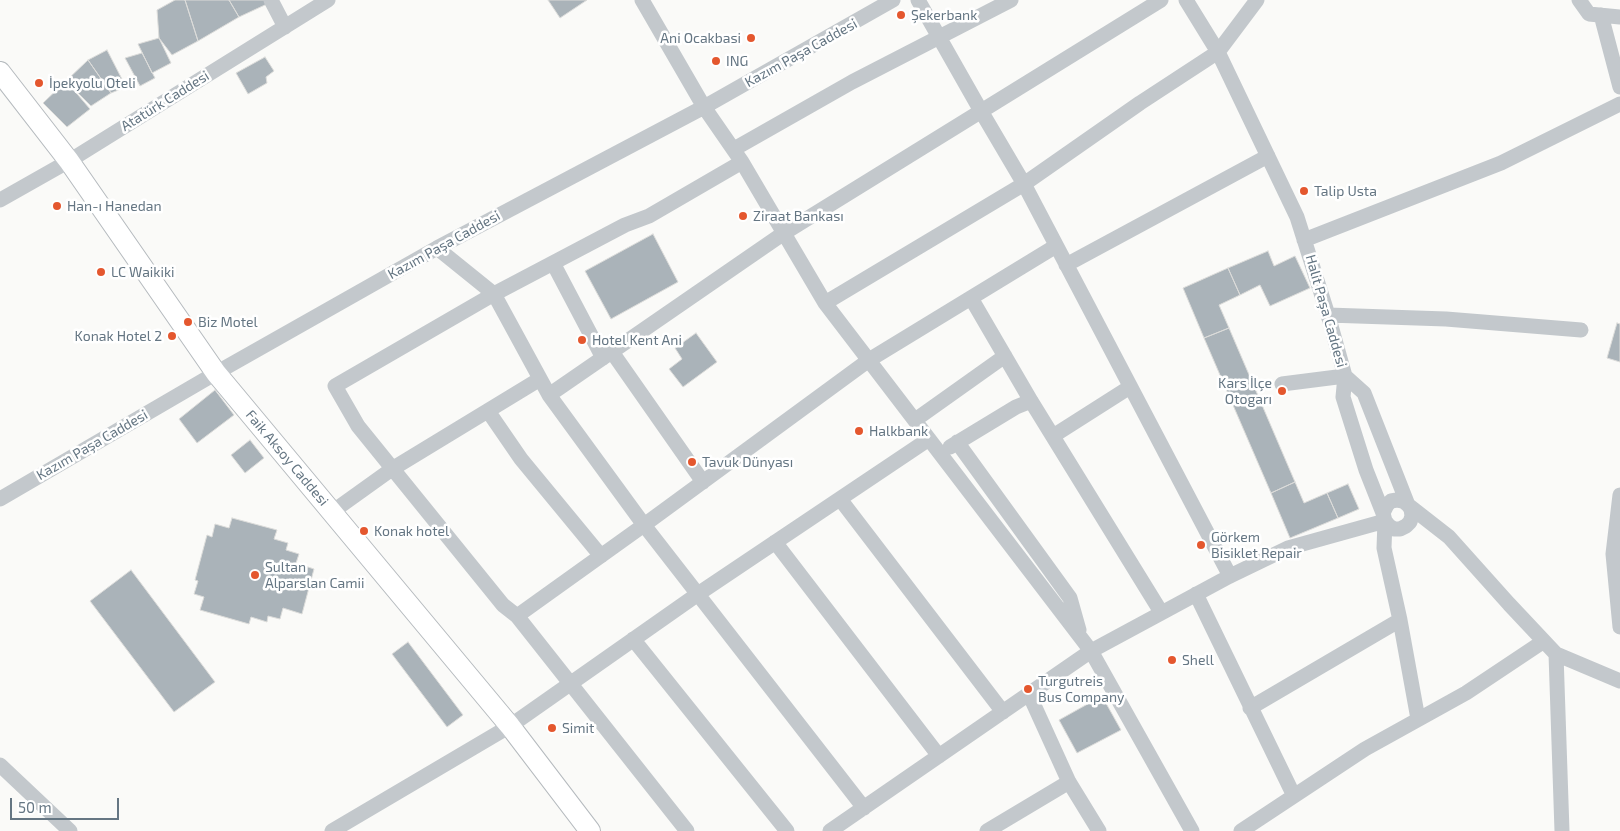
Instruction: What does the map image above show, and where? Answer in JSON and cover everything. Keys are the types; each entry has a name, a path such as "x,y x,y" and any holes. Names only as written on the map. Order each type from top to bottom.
{"main road":[{"name":"Faik Aksoy Caddesi","path":"0,72 69,161 216,373 510,726 590,831"}],"street":[{"path":"271,0 285,27"},
{"name":"Atatürk Caddesi","path":"0,200 69,161 328,0"},
{"path":"642,0 704,107 738,155 825,303 1091,651 1192,831"},
{"name":"Kazım Paşa Caddesi","path":"0,499 216,373 437,248 704,107 894,0"},
{"path":"918,0 1024,184 1230,576"},
{"path":"688,831 517,616 503,604 392,469 358,426 335,386 494,294 626,225 649,216 738,155 852,82 1011,0"},
{"path":"549,395 784,233 1161,0"},
{"name":"Halit Paşa Caddesi","path":"1186,0 1218,52 1297,217 1345,376 1364,393 1408,505"},
{"path":"825,303 1024,184 1140,103 1218,52 1256,0"},
{"path":"1581,2 1589,14 1620,16"},
{"path":"1601,15 1620,88"},
{"path":"1304,240 1501,164 1620,104"},
{"path":"1066,265 1268,156"},
{"path":"517,616 644,526 868,360 1056,246"},
{"path":"437,248 494,294 549,395 644,526 864,808"},
{"path":"553,263 608,355 703,482"},
{"path":"971,298 1161,612"},
{"path":"1328,315 1446,319 1581,330"},
{"path":"915,420 1005,356"},
{"path":"1282,384 1345,376 1343,397 1366,470 1389,526 1400,529 1410,522 1412,516 1408,505"},
{"path":"332,512 392,469 540,379"},
{"path":"1053,436 1130,387"},
{"path":"940,453 1016,407 1031,400"},
{"path":"488,411 521,459 601,556"},
{"path":"332,831 510,726 698,594 929,439"},
{"path":"957,442 1070,598 1081,639"},
{"path":"1620,495 1613,554 1620,627"},
{"path":"840,499 1002,712"},
{"path":"1418,719 1400,620 1384,548 1384,517 1386,505 1391,501 1404,501 1449,537 1556,654 1620,680"},
{"path":"830,831 1091,651 1161,612 1288,548 1384,517"},
{"path":"775,542 939,756"},
{"path":"1196,594 1294,796"},
{"path":"1250,708 1400,620"},
{"path":"633,639 787,831"},
{"path":"1241,831 1365,749 1466,693 1544,641"},
{"path":"1556,654 1562,831"},
{"path":"1029,694 1069,782 1098,831"},
{"path":"0,765 70,831"},
{"path":"987,831 1069,782"}],"building":[{"path":"175,0 185,0 198,41 172,55 159,38 157,10"},
{"path":"185,0 229,0 239,17 198,41"},
{"path":"229,0 265,0 267,4 239,17"},
{"path":"548,0 587,0 560,18"},
{"path":"159,38 171,63 152,73 138,44"},
{"path":"107,50 126,87 111,93 88,60"},
{"path":"142,53 155,78 140,86 125,58"},
{"path":"265,57 274,71 266,77 267,83 248,94 236,73"},
{"path":"88,60 111,93 91,106 66,81"},
{"path":"66,81 90,109 67,127 43,103"},
{"path":"653,234 678,282 611,319 585,271"},
{"path":"1268,251 1274,266 1295,256 1310,288 1270,306 1260,285 1240,295 1228,268"},
{"path":"1228,268 1240,295 1219,305 1229,328 1204,338 1183,288"},
{"path":"1617,323 1620,324 1620,362 1607,358"},
{"path":"1229,328 1295,482 1271,493 1204,338"},
{"path":"696,333 717,362 683,387 669,369 682,359 675,348"},
{"path":"215,390 234,415 197,443 179,419"},
{"path":"250,440 264,458 245,473 231,455"},
{"path":"1295,482 1304,503 1327,493 1338,518 1290,538 1271,493"},
{"path":"1348,484 1359,509 1338,518 1327,493"},
{"name":"Sultan Alparslan Camii","path":"232,518 277,530 274,539 288,543 286,550 299,554 296,563 314,569 302,614 283,608 280,619 268,616 267,622 251,617 249,624 200,610 204,597 194,594 198,581 195,580 207,535 212,537 215,524 229,528"},
{"path":"131,570 215,682 174,712 90,601"},
{"path":"408,642 463,715 447,727 392,654"},
{"path":"1102,696 1121,730 1077,753 1059,720"}],"place":[{"name":"Şekerbank","path":"901,15"},
{"name":"Ani Ocakbasi","path":"751,38"},
{"name":"ING","path":"716,61"},
{"name":"İpekyolu Oteli","path":"39,83"},
{"name":"Talip Usta","path":"1304,191"},
{"name":"Han-ı Hanedan","path":"57,206"},
{"name":"Ziraat Bankası","path":"743,216"},
{"name":"LC Waikiki","path":"101,272"},
{"name":"Biz Motel","path":"188,322"},
{"name":"Konak Hotel 2","path":"172,336"},
{"name":"Hotel Kent Ani","path":"582,340"},
{"name":"Kars İlçe Otogarı","path":"1282,391"},
{"name":"Halkbank","path":"859,431"},
{"name":"Tavuk Dünyası","path":"692,462"},
{"name":"Konak hotel","path":"364,531"},
{"name":"Görkem Bisiklet Repair","path":"1201,545"},
{"name":"Sultan Alparslan Camii","path":"255,575"},
{"name":"Shell","path":"1172,660"},
{"name":"Turgutreis Bus Company","path":"1028,689"},
{"name":"Simit","path":"552,728"}]}
